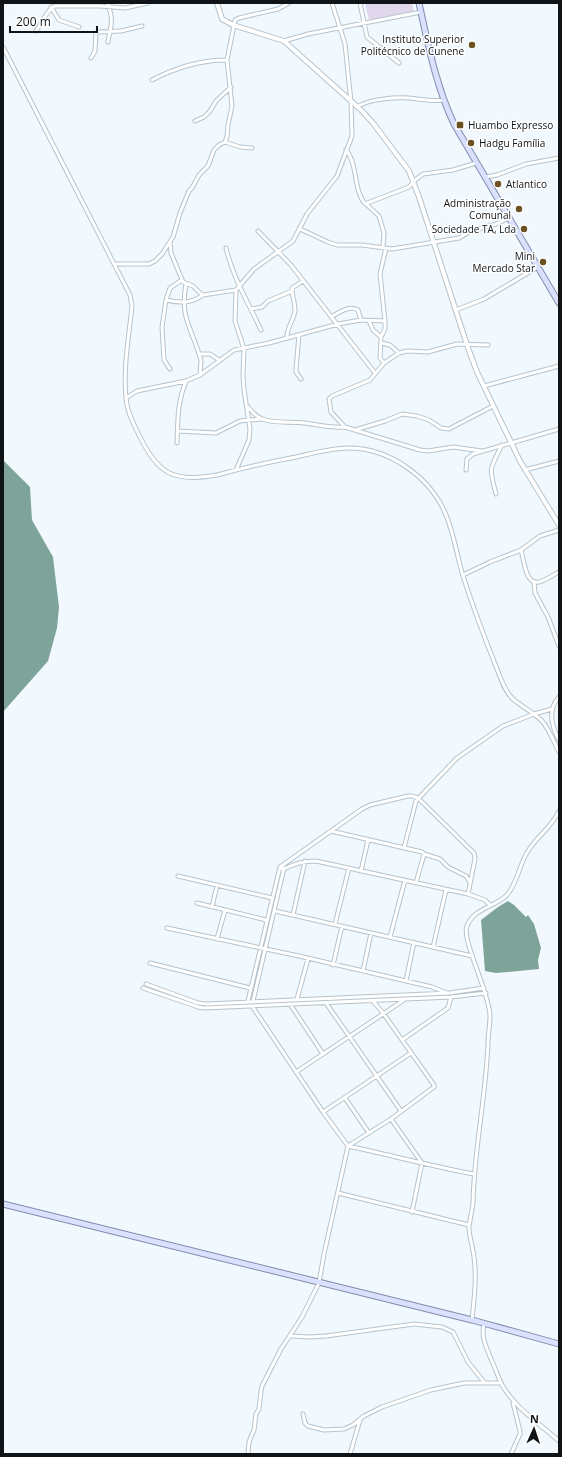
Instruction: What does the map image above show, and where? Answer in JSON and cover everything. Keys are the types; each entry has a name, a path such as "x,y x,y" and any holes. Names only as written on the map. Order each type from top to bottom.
{"main road":[{"path":"419,3 433,62 444,100 454,124 559,303"},
{"path":"3,1204 472,1320 559,1344"}],"street":[{"path":"36,31 51,7 108,5 125,8 148,3"},
{"path":"217,3 222,19 233,26 284,41 373,123 409,171 414,181 435,242 447,285 467,345 484,386 525,470 559,526"},
{"path":"225,142 232,106 227,60 233,26 238,18 278,9 286,3 289,3"},
{"path":"236,470 249,440 250,429 243,375 244,349 235,321 236,290 254,269 293,241 307,214 337,176 350,142 352,131 351,102 345,44 332,3"},
{"path":"360,3 363,24 369,41 400,63"},
{"path":"108,5 112,24 108,42"},
{"path":"51,7 59,20 79,27"},
{"path":"284,41 308,34 341,29 421,12"},
{"path":"91,58 95,52 96,33 99,31 109,32 142,26"},
{"path":"3,47 130,295 132,306 125,381 127,408 150,456 163,470 173,475 193,478 216,475 322,451 347,448 370,450 395,460 408,468 432,491 442,506 449,524 463,575 497,670 507,692 513,699 534,714 544,724 559,752"},
{"path":"152,80 180,67 198,63 227,60"},
{"path":"194,122 210,111 216,101 231,87"},
{"path":"357,107 367,102 402,98 435,101 444,100"},
{"path":"114,264 149,264 155,261 170,243 189,191 199,175 208,166 214,150 220,144 225,142 240,147 252,148"},
{"path":"346,150 351,158 357,187 363,203 379,216 384,231 384,248 380,274 385,321 385,329 381,337 380,358 384,363"},
{"path":"485,177 496,175 526,164 559,158"},
{"path":"366,204 409,187 423,174 453,170 476,163"},
{"path":"300,229 337,245 401,248 459,238 471,231 496,224 509,218"},
{"path":"258,231 291,265 375,373"},
{"path":"170,243 171,252 182,280 203,294"},
{"path":"226,248 229,261 239,286 252,309 261,330"},
{"path":"456,310 484,299 538,267"},
{"path":"170,368 164,360 162,333 166,300 170,288 182,280"},
{"path":"287,338 288,329 295,310 292,288 303,281"},
{"path":"186,284 184,303 187,324 201,360 200,375"},
{"path":"166,300 184,303 199,298 203,294 236,290"},
{"path":"252,309 262,307 268,301 292,291"},
{"path":"331,317 345,309 352,308 358,310 361,320"},
{"path":"126,398 137,391 186,381 200,375 234,350 244,349 338,324 361,320 385,321"},
{"path":"369,321 373,330 381,337"},
{"path":"299,335 296,372 301,379"},
{"path":"381,344 390,345 399,353"},
{"path":"345,427 331,412 329,399 332,396 370,380 384,363 399,353 406,351 428,352 454,345 488,345"},
{"path":"199,354 210,354 219,360"},
{"path":"484,386 559,366"},
{"path":"177,443 177,414 179,402 186,381"},
{"path":"247,405 252,412 261,419"},
{"path":"355,430 402,414 417,416 429,420 442,428 449,429 493,406"},
{"path":"178,431 216,432 240,421 261,419 336,428 345,427 420,450 428,451 453,447 482,451"},
{"path":"466,470 467,459 470,456 511,442 559,429"},
{"path":"496,494 490,468 502,445"},
{"path":"525,470 559,461"},
{"path":"463,575 490,562 521,550 540,536 559,530"},
{"path":"521,550 528,578 534,582 559,572"},
{"path":"534,582 535,593 548,617 559,646"},
{"path":"559,697 552,709 553,729 559,740"},
{"path":"404,848 416,801 457,758 503,726 552,709"},
{"path":"253,1001 285,867 366,806 408,796 418,798 474,853 476,859 468,894"},
{"path":"472,1320 475,1291 474,1258 469,1225 488,1051 490,1016 486,993 472,956 467,927 473,917 490,905 499,901 511,890 518,878 528,852 550,826 559,810"},
{"path":"331,831 422,852 440,859 448,867 466,876 470,882"},
{"path":"361,870 368,840"},
{"path":"416,883 424,854"},
{"path":"248,1001 266,920 280,867 306,861 316,861 468,894 485,900 490,905"},
{"path":"293,915 306,861"},
{"path":"335,924 348,868"},
{"path":"178,876 272,898"},
{"path":"390,937 405,880"},
{"path":"212,906 217,885"},
{"path":"433,947 446,890"},
{"path":"197,903 266,920"},
{"path":"217,939 225,910"},
{"path":"275,911 472,956"},
{"path":"333,964 342,926"},
{"path":"167,928 333,964 406,981 449,993"},
{"path":"363,971 371,933"},
{"path":"406,981 414,942"},
{"path":"297,999 308,959"},
{"path":"150,963 250,988"},
{"path":"146,984 198,1003 207,1004 449,993 484,988"},
{"path":"143,988 204,1008 451,997 486,993"},
{"path":"402,1040 448,1008 451,997"},
{"path":"296,1072 406,999"},
{"path":"248,1454 249,1442 254,1430 256,1414 259,1409 260,1391 281,1349 291,1336 302,1317 319,1283 348,1146 390,1119 434,1087 434,1084 373,1001"},
{"path":"326,1002 401,1111"},
{"path":"290,1004 323,1054"},
{"path":"252,1006 323,1112 348,1146 474,1174"},
{"path":"323,1112 411,1053"},
{"path":"344,1098 369,1133"},
{"path":"390,1119 422,1163 412,1212"},
{"path":"338,1193 469,1225"},
{"path":"291,1336 326,1336 414,1324 442,1327 453,1332 468,1362 484,1382"},
{"path":"484,1324 482,1332 484,1340 501,1383 513,1401 524,1413 559,1441"},
{"path":"303,1414 305,1424 308,1426 324,1430 344,1429 382,1407 431,1390 484,1382 501,1383"},
{"path":"511,1454 520,1434 513,1401"},
{"path":"350,1454 360,1420"}],"shaded area":[{"path":"365,3 412,3 414,11 369,20"},
{"path":"3,460 30,487 32,520 53,557 59,607 57,628 48,661 3,712"},
{"path":"508,901 526,917 528,915 534,924 541,948 538,960 539,969 496,973 485,971 481,920"}],"place":[{"name":"Instituto Superior Politécnico de Cunene","path":"472,45"},
{"name":"Huambo Expresso","path":"460,125"},
{"name":"Hadgu Família","path":"471,143"},
{"name":"Atlantico","path":"498,184"},
{"name":"Administração Comunal","path":"519,209"},
{"name":"Sociedade TA, Lda","path":"524,229"},
{"name":"Mini Mercado Star","path":"543,262"}]}
